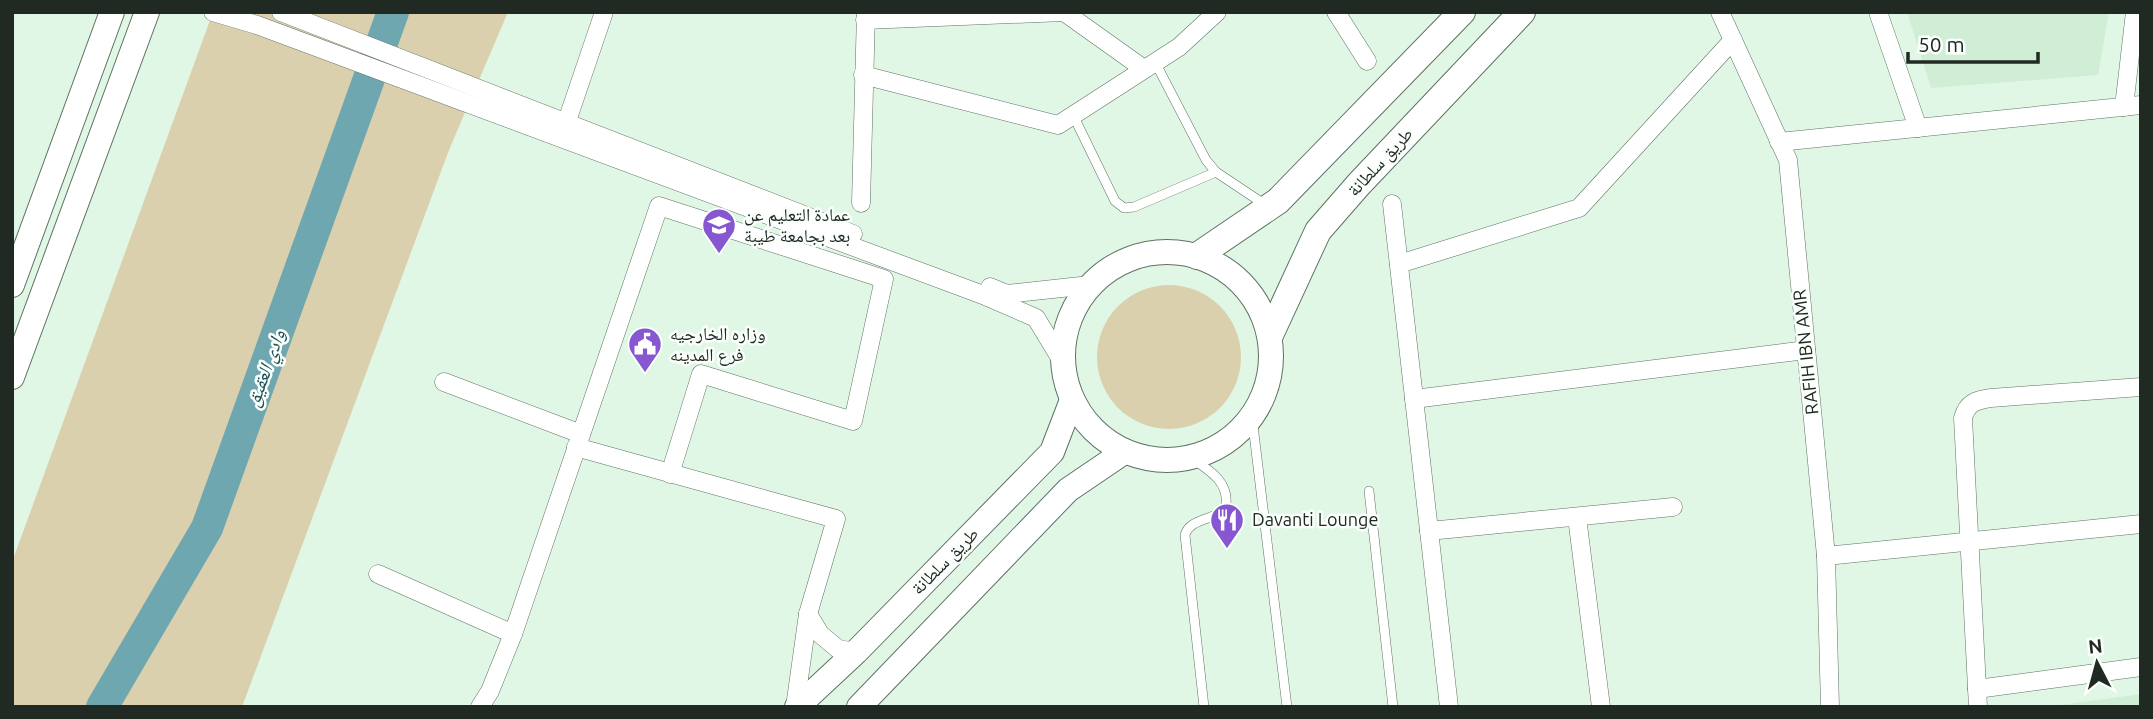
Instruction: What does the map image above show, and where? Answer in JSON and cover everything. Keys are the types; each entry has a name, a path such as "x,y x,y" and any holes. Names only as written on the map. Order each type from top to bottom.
{"main road":[{"path":"12,285 112,12"},
{"path":"12,377 147,12"},
{"path":"1197,256 1278,201 1462,12"},
{"name":"طريق سلطانة","path":"1270,335 1318,231 1522,12"},
{"path":"1168,251 1197,256 1232,274 1256,300 1270,335 1271,372 1260,405 1241,431 1216,449 1167,461 1124,452 1092,429 1072,400 1062,361 1068,320 1090,285 1113,266 1139,255 1168,251"},
{"name":"طريق سلطانة","path":"796,707 856,652 1052,452 1072,400"},
{"path":"859,707 1068,490 1124,452"}],"street":[{"path":"213,12 506,108 567,121 1006,294 1090,285"},
{"path":"281,12 506,108 1037,318 1062,361"},
{"path":"567,121 604,12"},
{"path":"861,203 865,16 1064,12 1150,66"},
{"path":"863,75 1058,125 1179,47 1217,12"},
{"path":"1336,12 1367,61"},
{"name":"RAFIH IBN AMR","path":"1720,12 1788,160 1826,556 1830,707"},
{"path":"1878,12 1918,128"},
{"path":"1779,142 2132,106 2135,12"},
{"path":"1399,264 1579,208 1732,40"},
{"path":"1392,204 1449,707"},
{"path":"480,707 490,691 513,634 659,206 884,279 853,421 701,374 670,474"},
{"path":"1414,399 1806,350"},
{"path":"444,382 579,441 670,474 836,520 808,614 796,707"},
{"path":"2141,387 1991,398 1971,404 1965,409 1963,418 1978,698 2141,667"},
{"path":"1429,531 1673,507"},
{"path":"1577,517 1601,707"},
{"path":"1826,556 2141,524"},
{"path":"378,574 513,634"},
{"path":"808,614 820,634 838,649 856,652"}],"lane":[{"path":"1150,66 1206,160 1216,172 1270,207"},
{"path":"1073,115 1115,201 1124,208 1134,207 1216,172"},
{"path":"1252,417 1287,707"},
{"path":"1188,456 1209,470 1223,484 1227,495 1225,510 1192,523 1186,529 1185,535 1204,707"},
{"path":"1369,491 1393,707"}],"shaded area":[{"path":"213,12 508,12 449,150 242,707 12,707 12,562"},
{"path":"1907,12 2109,12 2098,75 1931,88"},
{"path":"1169,285 1197,291 1220,306 1235,329 1241,357 1235,385 1220,408 1197,423 1169,429 1141,423 1118,408 1103,385 1097,357 1103,329 1118,306 1141,291"},
{"path":"2141,694 2141,707 2046,707"}],"waterway":[{"name":"وادي العقيق","path":"102,707 207,528 393,12"}],"place":[{"name":"عمادة التعليم عن بعد بجامعة طيبة","path":"719,255"},
{"name":"وزاره الخارجيه فرع المدينه","path":"645,374"},
{"name":"Davanti Lounge","path":"1227,550"}]}
